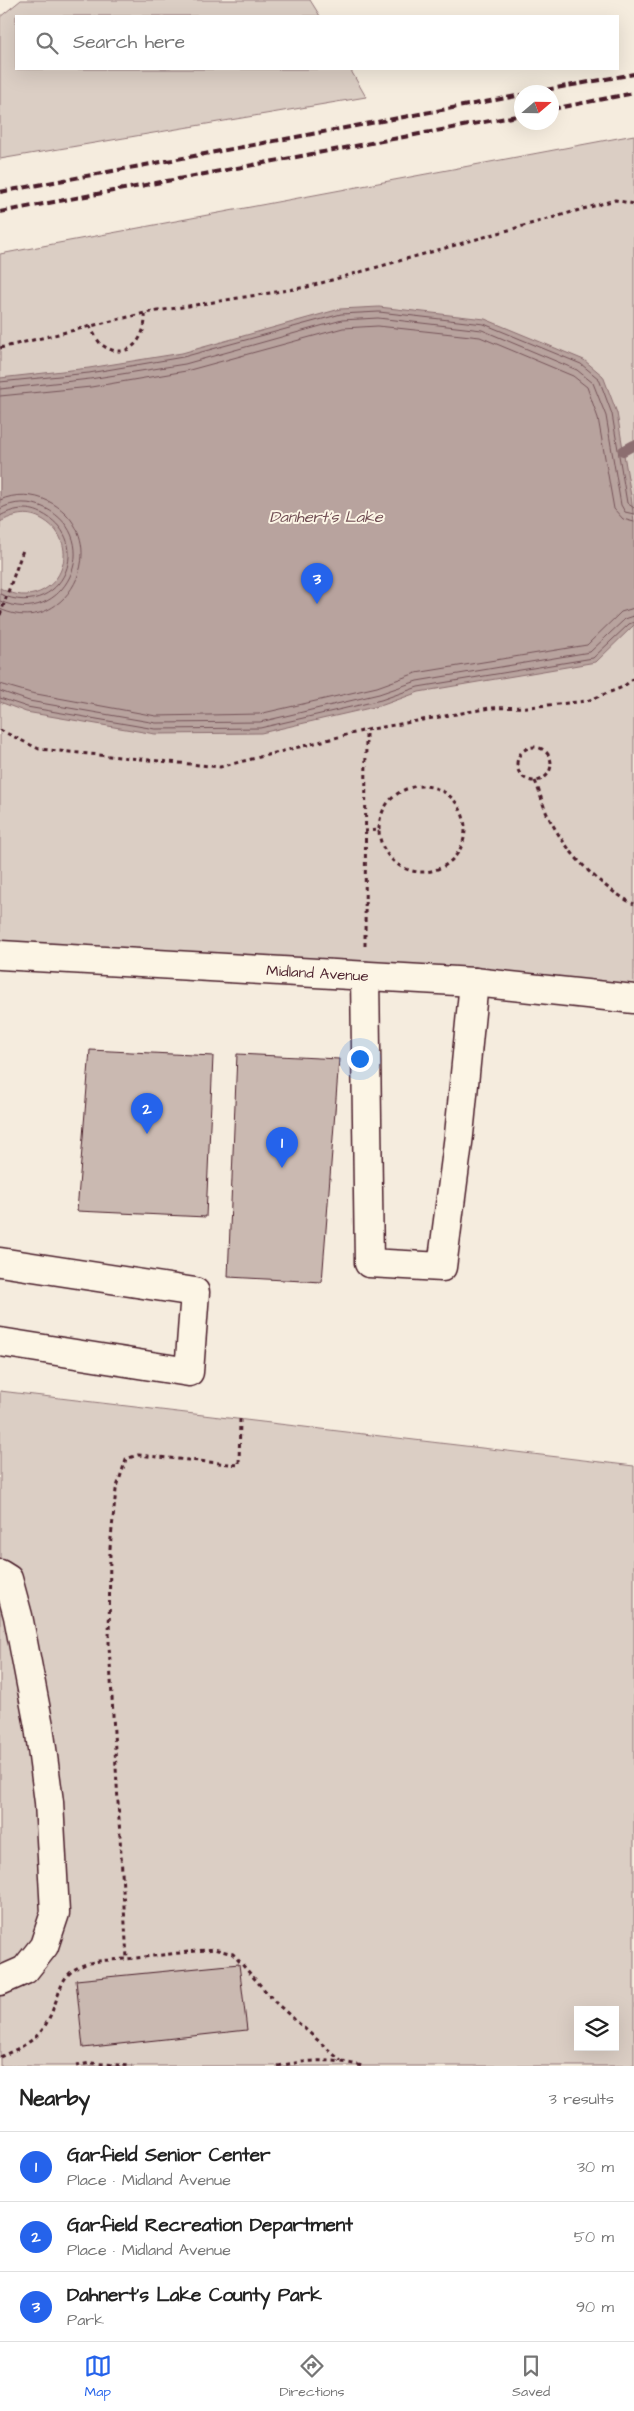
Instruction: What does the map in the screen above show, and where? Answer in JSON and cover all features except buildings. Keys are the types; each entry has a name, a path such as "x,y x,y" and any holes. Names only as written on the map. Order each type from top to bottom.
{"street":[{"name":"Midland Avenue","path":"0,955 474,982 634,999"},
{"path":"365,976 369,1263 442,1267 459,1135 474,982"},
{"path":"0,1262 195,1292 189,1372 0,1342"},
{"path":"0,1574 8,1579 18,1616 38,1726 49,1802 55,1913 44,1946 25,1970 0,1981"}],"path":[{"path":"0,348 145,313 307,286 615,200 634,204"},
{"path":"89,326 101,344 112,349 124,350 137,344 143,334 146,326 145,313"},
{"path":"0,615 24,547"},
{"path":"0,730 40,749 220,767 366,730 490,708 529,707 587,700 623,688 634,678"},
{"path":"365,976 364,831 366,730"},
{"path":"530,748 540,748 550,760 549,772 546,777 535,781 524,778 518,769 518,759 521,754 530,748"},
{"path":"535,781 548,815 564,842 603,885 634,904"},
{"path":"422,785 437,788 455,801 460,807 465,821 465,835 461,847 443,867 430,871 416,871 404,867 393,860 384,849 380,830 380,821 385,807 394,796 407,788 422,785"},
{"path":"364,831 380,830"},
{"path":"127,1959 109,1645 110,1548 116,1490 126,1459 138,1455 239,1464 240,1420"},
{"path":"0,2058 29,2043 46,2025 63,1981 76,1967 101,1960 127,1959 214,1949 233,1954 275,2002 341,2061"},
{"path":"278,2066 311,2060 341,2061 362,2066"},
{"path":"76,2066 90,2063 132,2066"}],"shaded area":[{"path":"21,0 310,0 319,15 15,15 15,70 351,70 366,97 0,159 0,17"},
{"path":"634,135 634,999 0,955 0,254"},
{"path":"0,1391 634,1466 634,2066 0,2066"}],"water":[{"name":"Danhert's Lake","path":"379,307 485,319 584,360 603,376 617,413 631,496 634,522 634,625 596,662 419,692 383,705 261,733 155,734 26,712 0,702 0,588 19,595 36,593 49,586 59,574 64,559 63,544 55,530 40,518 25,514 10,517 0,522 0,378 89,368 182,353 340,309"}],"waterway":[{"path":"623,451 634,445"}],"railway":[{"path":"559,88 634,74"},
{"path":"559,108 634,93"},
{"path":"0,192 514,96"},
{"path":"0,212 514,116"}],"place":[{"name":"Dahnert's Lake County Park","path":"317,604"},
{"name":"Garfield Recreation Department","path":"147,1134"},
{"name":"Garfield Senior Center","path":"282,1168"}]}
